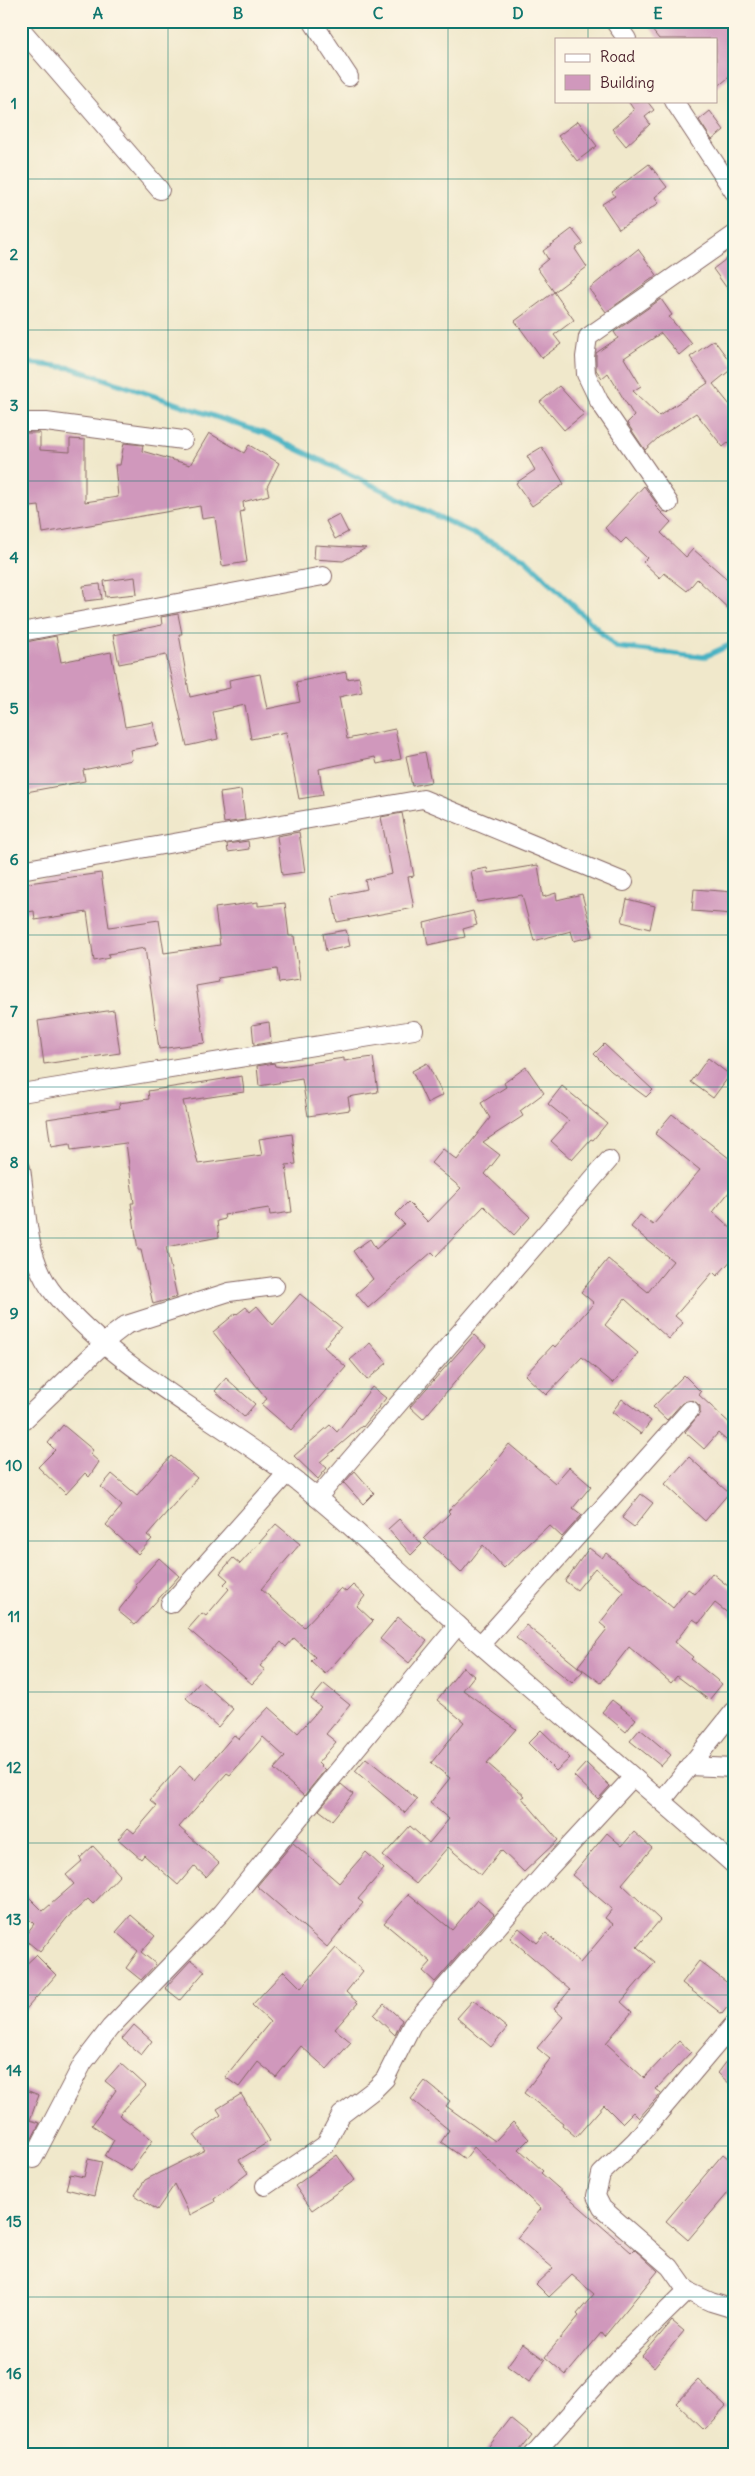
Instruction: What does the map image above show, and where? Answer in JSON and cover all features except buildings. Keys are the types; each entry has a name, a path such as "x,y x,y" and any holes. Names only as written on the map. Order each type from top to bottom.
{"street":[{"path":"312,21 349,77"},
{"path":"614,21 626,38"},
{"path":"21,29 160,190"},
{"path":"675,102 734,192"},
{"path":"669,502 599,401 586,374 585,357 588,337 734,235"},
{"path":"21,422 46,422 183,440"},
{"path":"21,632 322,576"},
{"path":"21,870 423,799 624,882"},
{"path":"21,1093 414,1030"},
{"path":"317,1498 609,1160"},
{"path":"21,1168 32,1251 43,1279 55,1296 103,1345 287,1473 458,1625 734,1865"},
{"path":"21,1423 103,1345 126,1326 229,1292 275,1286"},
{"path":"480,1644 690,1410"},
{"path":"170,1604 287,1473"},
{"path":"34,2159 83,2063 110,2028 221,1913 458,1625"},
{"path":"662,1801 734,1711"},
{"path":"689,1766 734,1768"},
{"path":"265,2186 325,2145 341,2115 375,2089 385,2078 412,2025 549,1868 632,1777"},
{"path":"734,2024 635,2141 601,2174 596,2196 602,2208 670,2267 687,2291 711,2302 734,2309"},
{"path":"533,2455 624,2353 687,2291"}],"waterway":[{"path":"21,362 72,368 266,434 524,558 616,647 704,657 734,643"}]}
